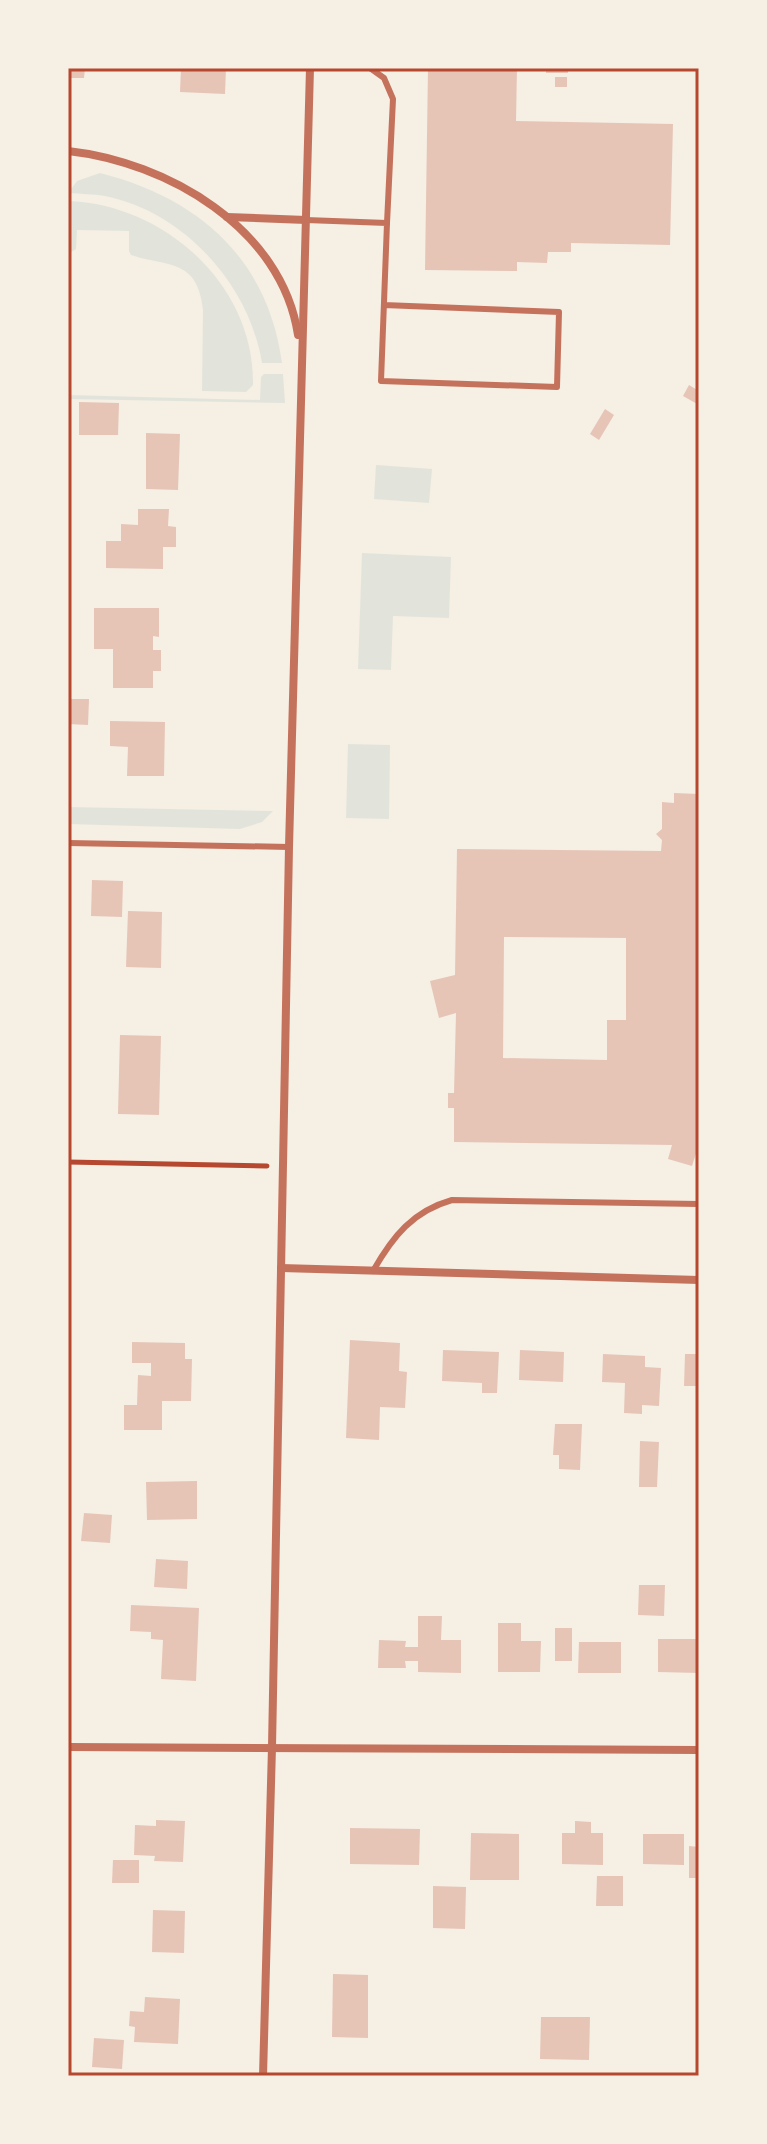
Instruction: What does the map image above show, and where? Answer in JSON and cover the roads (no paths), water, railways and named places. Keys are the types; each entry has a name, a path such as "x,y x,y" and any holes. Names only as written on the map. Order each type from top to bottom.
{"street":[{"path":"263,2076 300,369 310,68"},
{"path":"68,151 111,159 161,176 206,201 227,217 270,262 282,285 297,329 300,369"},
{"path":"227,217 306,220"},
{"path":"281,1268 699,1280"},
{"path":"68,1747 699,1750"}],"lane":[{"path":"370,68 384,78 393,99 387,223 381,381 557,387 559,312 384,305"},
{"path":"306,220 387,223"},
{"path":"68,843 289,847"},
{"path":"373,1271 408,1221 429,1208 452,1200 699,1204"}]}
